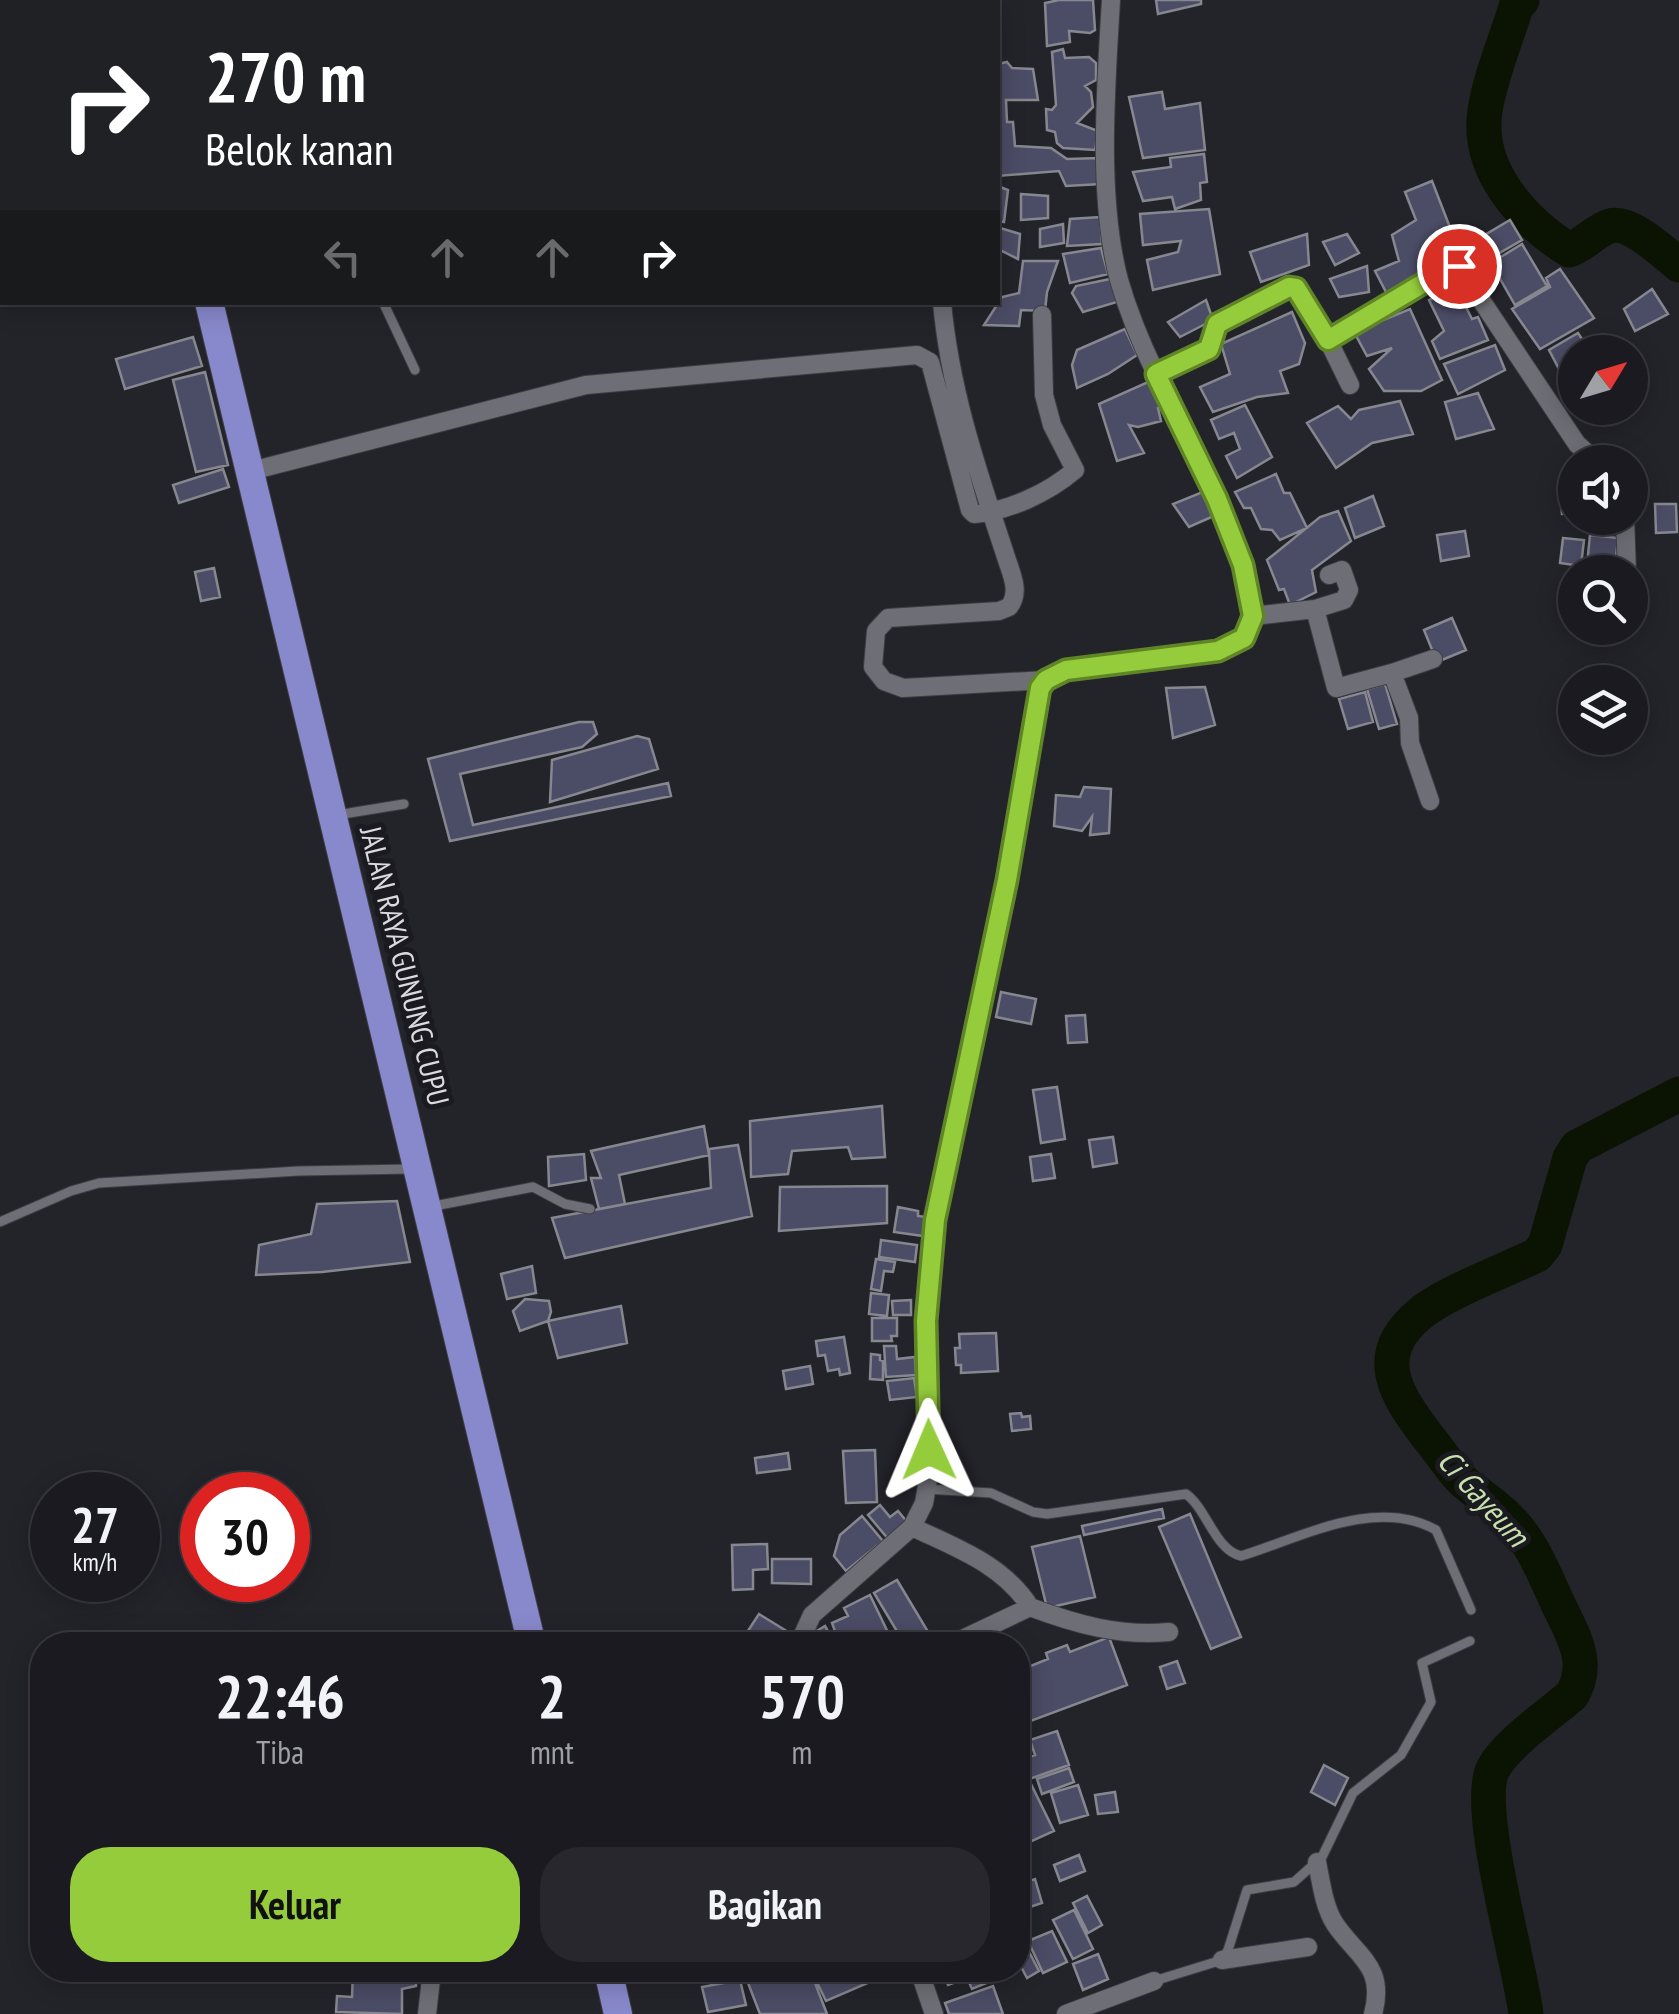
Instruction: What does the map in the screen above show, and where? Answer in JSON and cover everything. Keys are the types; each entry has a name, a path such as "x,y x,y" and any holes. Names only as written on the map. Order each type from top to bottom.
{"highway":[{"name":"JALAN RAYA GUNUNG CUPU","path":"210,305 529,1632"},
{"path":"611,1982 618,2014"}],"street":[{"path":"942,305 954,389 985,512 1014,580 1014,604 999,610 888,618 876,631 874,667 884,681 903,688 1046,680 1066,670 1218,651 1244,638 1253,616 1243,565 1217,499 1156,374 1124,296 1113,249 1107,177 1111,0"},
{"path":"1328,340 1452,266 1459,266 1578,445"},
{"path":"1156,374 1209,349 1217,324 1289,287 1296,288 1350,385"},
{"path":"251,471 586,386 917,354 930,362 969,506 985,512 1028,498 1075,470 1052,425 1044,395 1042,315"},
{"path":"1253,616 1338,603 1349,594 1342,570 1329,574"},
{"path":"1314,609 1336,688 1433,660"},
{"path":"1392,673 1409,718 1410,743 1430,800"},
{"path":"804,1632 812,1615 920,1516 926,1490 926,1321 935,1220 1007,880 1038,698 1046,680"},
{"path":"912,1527 1005,1576 1030,1607 1107,1630 1142,1635 1169,1632"},
{"path":"977,1632 1030,1607"},
{"path":"1317,1862 1334,1923 1367,1960 1376,1982 1372,2014"},
{"path":"1222,1960 1308,1947"},
{"path":"1066,2014 1154,1981"},
{"path":"428,2014 431,1982"},
{"path":"923,1982 934,2014"}],"lane":[{"path":"384,305 415,370"},
{"path":"334,816 404,804"},
{"path":"0,1222 71,1191 99,1184 420,1168"},
{"path":"426,1207 533,1188 566,1204 590,1209"},
{"path":"926,1490 991,1493 1040,1514 1186,1494 1197,1502 1228,1550 1241,1556 1338,1524 1375,1517 1412,1520 1437,1532 1471,1610"},
{"path":"1154,1981 1222,1960 1247,1890 1294,1882 1317,1862 1353,1793 1400,1755 1431,1702 1422,1663 1470,1642"}],"building":[{"path":"1093,0 1095,30 1069,31 1070,42 1047,46 1045,3"},
{"path":"1156,0 1201,0 1201,4 1158,14"},
{"path":"1063,49 1065,58 1089,57 1096,63 1096,80 1085,86 1091,92 1093,107 1077,123 1098,131 1095,150 1063,148 1057,143 1055,132 1047,130 1046,109 1052,110 1056,105 1052,52"},
{"path":"1000,64 1033,69 1038,100 1006,100 1007,122 1013,122 1015,146 1051,148 1067,159 1099,158 1101,184 1066,186 1059,171 1000,176"},
{"path":"1162,92 1165,109 1200,103 1205,150 1143,158 1129,97"},
{"path":"1204,154 1207,182 1200,183 1201,200 1175,209 1172,197 1143,201 1133,172 1171,167 1170,158"},
{"path":"1432,181 1456,243 1433,258 1429,276 1412,279 1387,294 1375,271 1399,261 1392,235 1416,220 1405,192"},
{"path":"1000,187 1008,190 1004,222 1000,221"},
{"path":"1021,194 1048,196 1048,218 1021,220"},
{"path":"1209,209 1220,274 1153,290 1147,260 1178,252 1181,241 1143,245 1140,214"},
{"path":"1100,217 1102,244 1067,246 1070,219"},
{"path":"1510,220 1522,240 1484,262 1473,242"},
{"path":"1063,224 1064,243 1040,247 1040,229"},
{"path":"1000,228 1020,234 1018,259 1000,250"},
{"path":"1307,234 1309,265 1261,282 1250,252"},
{"path":"1347,234 1359,253 1335,265 1323,242"},
{"path":"1522,244 1547,286 1515,305 1491,263"},
{"path":"1101,248 1108,274 1070,283 1063,254"},
{"path":"1023,261 1058,261 1045,311 1021,310 1019,326 984,325 1002,297 1019,293"},
{"path":"1367,266 1369,292 1339,297 1330,279"},
{"path":"1560,269 1594,318 1558,335 1540,349 1512,309 1550,287 1546,278"},
{"path":"1110,279 1117,302 1083,312 1072,293 1076,286"},
{"path":"1456,287 1472,319 1478,317 1488,340 1440,359 1432,341 1444,331 1429,300"},
{"path":"1652,289 1668,314 1635,331 1624,309"},
{"path":"1206,300 1213,320 1180,337 1168,322"},
{"path":"1410,309 1442,380 1421,391 1384,391 1369,369 1392,348 1367,356 1354,332"},
{"path":"1292,312 1305,343 1299,364 1280,371 1288,393 1257,397 1213,412 1200,387 1230,374 1221,344"},
{"path":"1125,329 1137,355 1077,388 1072,365 1077,350"},
{"path":"193,337 202,366 125,389 116,359"},
{"path":"1495,345 1505,370 1458,394 1444,364"},
{"path":"1558,345 1558,367 1549,350"},
{"path":"205,372 228,465 196,472 173,380"},
{"path":"1148,382 1163,405 1158,408 1161,421 1138,427 1129,425 1144,453 1117,461 1099,404"},
{"path":"1478,393 1494,429 1456,439 1445,402"},
{"path":"1400,401 1413,434 1372,443 1336,468 1307,423 1338,406 1351,419 1359,410"},
{"path":"1245,405 1272,457 1237,478 1226,456 1240,449 1234,433 1219,439 1211,420"},
{"path":"223,469 229,487 179,503 173,485"},
{"path":"1276,474 1307,528 1280,540 1272,530 1261,529 1251,508 1244,508 1235,492"},
{"path":"1205,491 1216,515 1189,527 1173,504"},
{"path":"1373,496 1384,526 1355,538 1345,508"},
{"path":"1655,504 1676,504 1677,532 1656,533"},
{"path":"1338,511 1351,541 1312,570 1316,592 1290,605 1267,560 1320,517"},
{"path":"1465,531 1469,556 1441,561 1437,535"},
{"path":"1590,535 1618,538 1616,555 1588,555"},
{"path":"1563,538 1584,540 1582,555 1561,555"},
{"path":"214,568 220,597 201,601 195,572"},
{"path":"1452,618 1466,650 1437,662 1424,630"},
{"path":"1385,684 1397,724 1379,729 1367,689"},
{"path":"1205,687 1215,725 1173,738 1166,688"},
{"path":"1365,692 1373,722 1348,729 1339,699"},
{"path":"579,722 593,722 597,734 582,747 460,774 473,825 668,783 671,796 450,841 428,759"},
{"path":"637,736 649,739 658,769 550,802 552,760"},
{"path":"1084,787 1111,789 1109,833 1090,835 1092,817 1082,831 1054,826 1056,795 1080,797"},
{"path":"1001,992 1036,999 1031,1024 996,1017"},
{"path":"1085,1015 1087,1042 1068,1043 1066,1016"},
{"path":"1057,1087 1065,1139 1041,1143 1033,1090"},
{"path":"882,1106 885,1157 852,1159 848,1147 792,1151 788,1174 751,1177 750,1121"},
{"path":"704,1126 709,1155 619,1175 625,1204 599,1209 591,1178 601,1178 591,1151"},
{"path":"1113,1137 1117,1163 1093,1167 1089,1140"},
{"path":"738,1145 752,1216 565,1258 552,1218 711,1188 709,1149"},
{"path":"584,1154 586,1180 549,1186 548,1157"},
{"path":"1051,1154 1055,1178 1033,1181 1030,1157"},
{"path":"887,1186 887,1223 779,1231 780,1187"},
{"path":"397,1201 410,1262 256,1275 259,1245 311,1234 317,1204"},
{"path":"898,1207 926,1217 923,1236 894,1232"},
{"path":"881,1240 917,1245 915,1262 879,1257"},
{"path":"876,1259 895,1262 893,1272 884,1271 881,1291 871,1289"},
{"path":"532,1266 536,1293 507,1299 501,1274"},
{"path":"871,1293 889,1295 887,1316 869,1314"},
{"path":"525,1299 549,1301 551,1312 548,1321 520,1331 513,1311"},
{"path":"911,1300 911,1315 893,1315 892,1301"},
{"path":"621,1306 627,1343 558,1358 548,1321"},
{"path":"872,1318 897,1318 897,1336 891,1336 892,1341 872,1341"},
{"path":"996,1333 998,1371 961,1373 955,1348 960,1348 959,1334"},
{"path":"844,1337 850,1373 840,1375 839,1369 828,1371 825,1355 818,1356 816,1341"},
{"path":"884,1346 896,1346 897,1359 915,1357 916,1375 886,1377"},
{"path":"871,1354 880,1355 883,1361 883,1380 870,1379"},
{"path":"810,1366 813,1384 786,1389 783,1371"},
{"path":"914,1378 917,1397 890,1400 887,1381"},
{"path":"1021,1413 1022,1417 1030,1416 1031,1429 1012,1431 1010,1414"},
{"path":"875,1450 877,1502 846,1503 843,1451"},
{"path":"788,1453 790,1469 757,1473 755,1458"},
{"path":"880,1505 890,1517 898,1511 908,1523 889,1540 868,1515"},
{"path":"1162,1509 1164,1518 1084,1535 1082,1526"},
{"path":"1190,1514 1241,1637 1211,1649 1159,1527"},
{"path":"862,1516 883,1541 846,1571 834,1556 840,1535"},
{"path":"1080,1536 1095,1597 1047,1608 1032,1547"},
{"path":"767,1544 768,1569 753,1570 753,1589 733,1590 732,1545"},
{"path":"772,1559 811,1559 811,1584 772,1583"},
{"path":"897,1580 927,1630 897,1632 874,1593"},
{"path":"870,1595 888,1632 835,1632 832,1623 848,1616 844,1608"},
{"path":"759,1614 788,1632 747,1632"},
{"path":"1109,1637 1127,1685 1030,1721 1030,1666 1048,1659 1046,1653 1067,1645 1070,1652"},
{"path":"1177,1661 1185,1683 1167,1689 1160,1667"},
{"path":"1057,1731 1069,1765 1030,1779 1030,1757 1035,1755 1030,1740"},
{"path":"1324,1765 1348,1778 1335,1805 1311,1792"},
{"path":"1069,1768 1074,1782 1042,1794 1037,1779"},
{"path":"1030,1784 1054,1831 1030,1842"},
{"path":"1078,1785 1088,1815 1060,1823 1051,1793"},
{"path":"1115,1792 1118,1812 1098,1814 1095,1795"},
{"path":"1079,1855 1085,1871 1060,1881 1054,1865"},
{"path":"1035,1879 1042,1903 1030,1907 1030,1881"},
{"path":"1087,1896 1102,1925 1088,1933 1073,1903"},
{"path":"1074,1910 1093,1949 1073,1959 1053,1920"},
{"path":"1052,1931 1067,1962 1043,1973 1030,1940"},
{"path":"1030,1954 1039,1971 1030,1976"},
{"path":"1098,1954 1108,1979 1083,1990 1073,1964"},
{"path":"353,1982 416,1982 416,1986 402,1989 402,2014 336,2012 337,1996 352,1997"},
{"path":"740,1982 746,2005 708,2012 702,1987"},
{"path":"748,1982 815,1982 827,2014 760,2014"},
{"path":"817,1982 870,1982 826,2001"},
{"path":"969,1982 989,1982 972,1989"},
{"path":"993,1986 1003,2014 949,2014 945,2003"}],"waterway":[{"name":"Ci Gayeum","path":"1522,0 1516,7 1485,111 1488,154 1506,192 1535,224 1569,250 1605,228 1618,225 1646,239 1679,265"},
{"name":"Ci Gayeum","path":"1526,2014 1494,1850 1489,1788 1499,1759 1572,1695 1580,1673 1578,1652 1525,1538 1503,1513 1461,1479 1428,1437 1398,1390 1392,1360 1405,1329 1432,1305 1537,1255 1545,1245 1570,1158 1577,1147 1679,1094"}],"route":[{"path":"929,1450 926,1321 935,1220 1007,880 1040,688 1046,680 1066,670 1218,651 1244,638 1253,616 1243,565 1217,499 1156,374 1209,349 1217,324 1289,287 1296,288 1328,340 1452,266 1459,266"}]}
